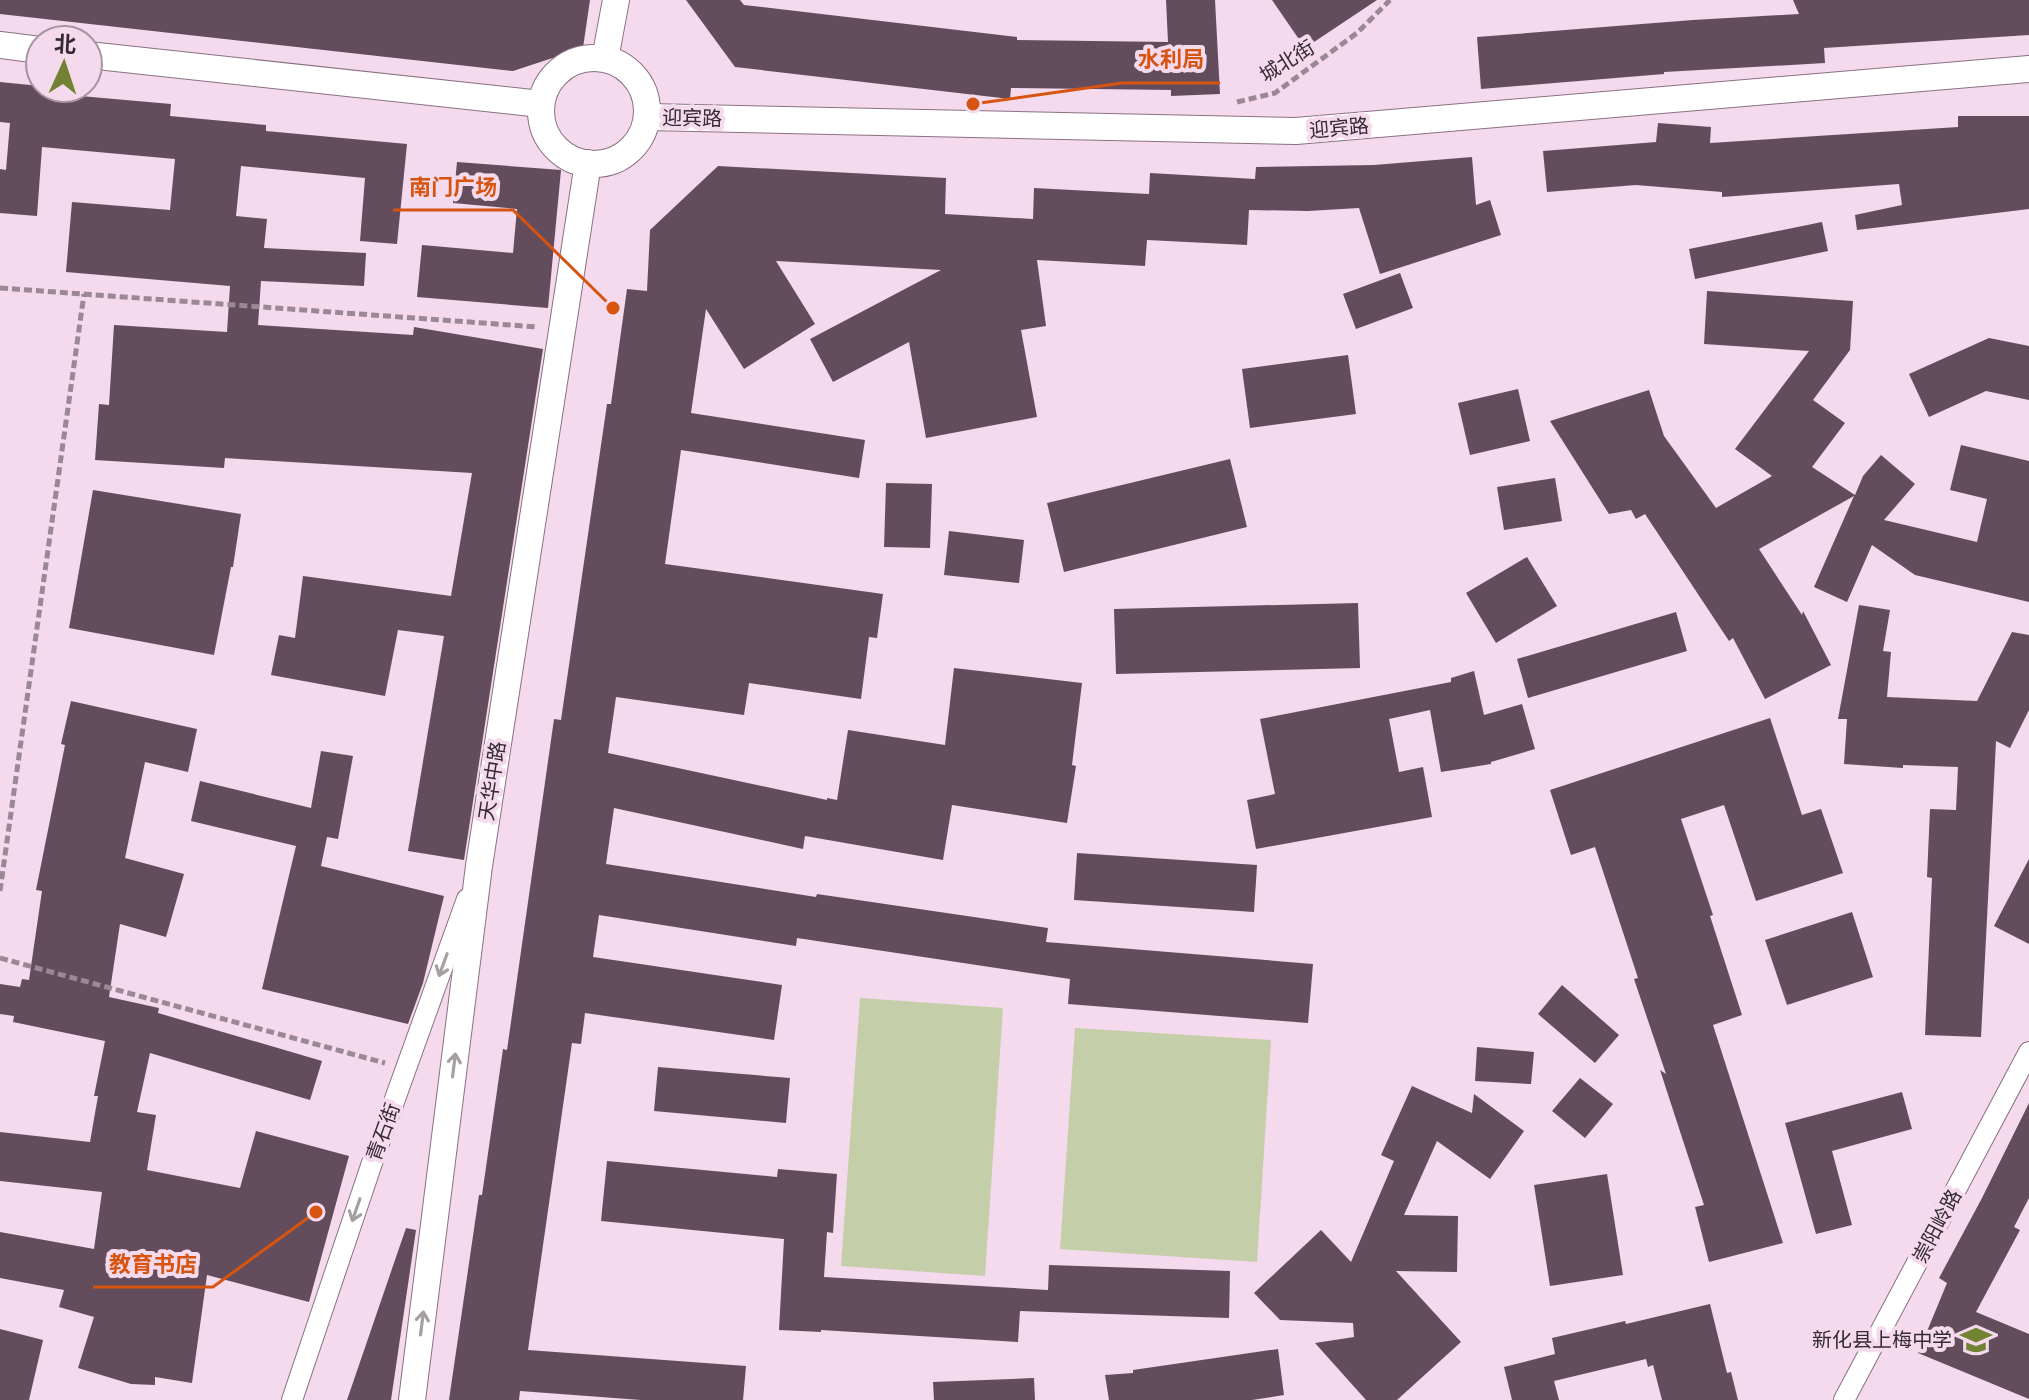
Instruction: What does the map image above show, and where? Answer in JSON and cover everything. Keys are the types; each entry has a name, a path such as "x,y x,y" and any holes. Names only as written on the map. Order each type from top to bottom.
{"street":[{"path":"605,59 616,0"},
{"path":"0,45 24,48"},
{"path":"104,57 541,104"},
{"path":"577,59 605,59 628,69 640,82 646,99 647,117 642,134 632,149 617,159 600,164 566,157 552,145 543,130 541,96 549,80 562,67 577,59"},
{"name":"迎宾路","path":"647,117 1296,131 2029,69"},
{"name":"天华中路","path":"412,1400 479,866 588,163"},
{"name":"青石街","path":"292,1400 373,1160 479,866"},
{"name":"崇阳岭路","path":"1844,1400 2029,1052"}],"path":[{"name":"城北街","path":"1229,104 1275,93 1357,33 1390,0"},
{"path":"0,288 562,330"},
{"path":"0,891 84,294"},
{"path":"0,958 406,1068"}],"green space":[{"path":"860,998 1003,1008 985,1276 841,1266"},
{"path":"1075,1028 1271,1040 1257,1262 1060,1249"}],"building":[{"path":"0,0 590,0 583,48 513,71 0,14"},
{"path":"686,0 740,0 744,5 1017,37 1017,40 1168,42 1166,0 1215,0 1220,94 1171,96 1171,90 1011,88 1010,99 735,67"},
{"path":"1272,0 1377,0 1305,48"},
{"path":"1793,0 2029,0 2029,35 1824,48 1825,63 1664,72 1481,89 1477,37 1799,14"},
{"path":"0,82 24,84 24,104 104,104 104,98 171,104 170,116 266,125 266,131 407,144 397,244 360,241 365,178 241,166 236,216 267,219 264,248 366,253 364,286 261,281 258,325 413,335 414,327 543,349 464,860 408,851 444,636 398,630 385,696 271,675 279,635 295,638 303,576 451,596 472,473 225,458 224,468 95,460 99,404 109,405 114,325 227,332 230,286 66,272 72,202 170,210 175,159 42,147 37,216 0,213 0,169 6,170 10,123 0,122"},
{"path":"1958,116 2029,116 2029,209 1857,230 1855,215 1902,205 1899,184 1722,197 1722,192 1636,185 1547,192 1543,151 1656,142 1658,123 1711,127 1710,143 1958,127"},
{"path":"1472,157 1476,205 1490,200 1501,235 1380,274 1359,208 1249,210 1247,245 1147,240 1145,266 1037,260 1046,326 1021,330 1037,417 926,438 909,342 833,382 810,339 941,270 776,261 815,324 744,369 706,309 691,413 865,440 859,478 681,450 665,564 883,594 877,638 869,637 861,699 749,683 744,715 616,697 608,753 837,800 848,730 945,745 954,668 1082,683 1072,765 1076,766 1067,823 952,805 943,860 805,836 803,849 614,808 606,864 816,897 817,894 1048,928 1046,942 1313,964 1308,1023 1068,1004 1070,979 797,938 796,946 599,915 593,957 782,985 774,1040 585,1013 581,1044 572,1043 528,1350 746,1366 743,1400 641,1400 520,1391 519,1400 449,1400 503,1049 507,1050 554,719 561,720 607,404 611,404 627,289 647,291 650,230 718,166 946,178 945,214 1033,219 1034,188 1149,194 1150,173 1255,179 1256,167 1374,165"},
{"path":"457,162 561,170 548,308 417,297 422,245 513,253 517,209 453,203"},
{"path":"1822,222 1828,251 1695,279 1689,249"},
{"path":"1400,273 1413,308 1356,329 1343,294"},
{"path":"1707,291 1853,301 1850,350 1813,400 1845,423 1812,467 1855,495 1863,476 1881,455 1915,484 1884,520 1977,542 1987,499 1950,490 1961,445 2029,461 2029,602 1915,575 1872,545 1847,602 1814,587 1854,496 1759,549 1802,615 1803,611 1831,665 1765,699 1733,638 1729,641 1645,514 1636,519 1631,510 1609,514 1550,421 1649,390 1664,436 1716,508 1772,476 1735,449 1809,351 1704,344"},
{"path":"1989,338 2029,346 2029,400 1986,391 1929,417 1909,374"},
{"path":"1348,355 1356,414 1250,428 1242,369"},
{"path":"1518,389 1530,441 1470,455 1458,403"},
{"path":"1230,459 1247,527 1064,572 1047,503"},
{"path":"1555,478 1562,521 1504,530 1497,487"},
{"path":"886,483 932,484 930,548 884,547"},
{"path":"93,490 241,514 214,655 69,628"},
{"path":"949,531 1024,540 1019,583 944,575"},
{"path":"1527,557 1557,606 1496,643 1466,593"},
{"path":"1358,603 1360,668 1116,674 1114,609"},
{"path":"1859,605 1890,610 1883,651 1891,652 1887,697 1977,701 2012,632 2029,635 2029,710 2010,748 1996,741 1981,1037 1925,1035 1932,878 1927,877 1930,809 1956,810 1958,767 1903,765 1903,768 1844,764 1847,719 1838,719"},
{"path":"1676,612 1687,651 1528,698 1517,659"},
{"path":"1474,671 1484,715 1522,704 1535,749 1491,764 1441,772 1430,710 1389,719 1399,772 1423,767 1432,817 1256,849 1247,800 1275,794 1260,719 1451,682 1451,678"},
{"path":"71,701 197,729 188,772 145,762 125,858 184,874 166,937 120,924 109,997 159,1008 158,1013 322,1061 310,1100 150,1053 137,1112 156,1115 147,1170 240,1188 256,1131 349,1156 309,1302 207,1275 192,1383 155,1377 155,1385 131,1384 78,1368 94,1317 59,1307 64,1290 0,1278 0,1232 94,1249 102,1192 0,1181 0,1132 90,1142 98,1096 94,1096 105,1041 13,1022 14,1016 0,1014 0,984 20,987 22,979 29,980 42,891 36,890"},
{"path":"1770,718 1802,815 1821,809 1843,873 1756,901 1724,805 1681,819 1742,1015 1713,1025 1783,1243 1709,1262 1695,1207 1704,1205 1660,1070 1666,1074 1634,979 1638,978 1595,847 1571,855 1550,790"},
{"path":"321,751 353,756 338,839 327,837 321,866 444,896 423,983 408,1024 262,989 296,846 191,821 200,781 311,808"},
{"path":"1077,853 1257,865 1254,912 1074,900"},
{"path":"2029,859 2029,944 1994,926"},
{"path":"1852,912 1873,977 1787,1005 1765,940"},
{"path":"1562,985 1619,1035 1595,1063 1538,1014"},
{"path":"1477,1047 1534,1052 1531,1084 1475,1081"},
{"path":"658,1067 790,1078 786,1123 654,1111"},
{"path":"1580,1078 1613,1104 1585,1138 1552,1111"},
{"path":"1412,1086 1472,1113 1474,1094 1524,1131 1490,1179 1437,1141 1404,1215 1458,1216 1457,1272 1396,1271 1461,1342 1397,1400 1366,1400 1315,1343 1354,1337 1353,1323 1280,1320 1254,1293 1321,1230 1351,1262 1394,1161 1381,1155"},
{"path":"1902,1092 1912,1129 1832,1151 1852,1225 1816,1234 1785,1123"},
{"path":"2029,1103 2029,1198 2014,1227 2020,1230 1976,1312 2029,1334 2029,1399 1918,1353 1947,1283 1939,1278"},
{"path":"607,1161 777,1177 778,1169 837,1174 833,1233 827,1232 824,1277 1048,1290 1049,1265 1230,1271 1229,1318 1020,1311 1018,1342 779,1330 784,1239 601,1221"},
{"path":"1607,1174 1623,1275 1550,1286 1534,1185"},
{"path":"406,1228 416,1230 391,1400 347,1400"},
{"path":"1710,1304 1727,1373 1731,1372 1738,1400 1662,1400 1653,1365 1648,1367 1646,1359 1554,1381 1559,1400 1512,1400 1504,1367 1555,1354 1552,1338"},
{"path":"0,1329 43,1340 29,1400 0,1400"},
{"path":"1278,1349 1284,1395 1252,1400 1109,1400 1105,1375"},
{"path":"1034,1378 1035,1400 934,1400 933,1382"}],"place":[{"name":"水利局","path":"973,104"},
{"name":"南门广场","path":"613,308"},
{"name":"教育书店","path":"316,1212"},
{"name":"新化县上梅中学","path":"1976,1340"}]}
